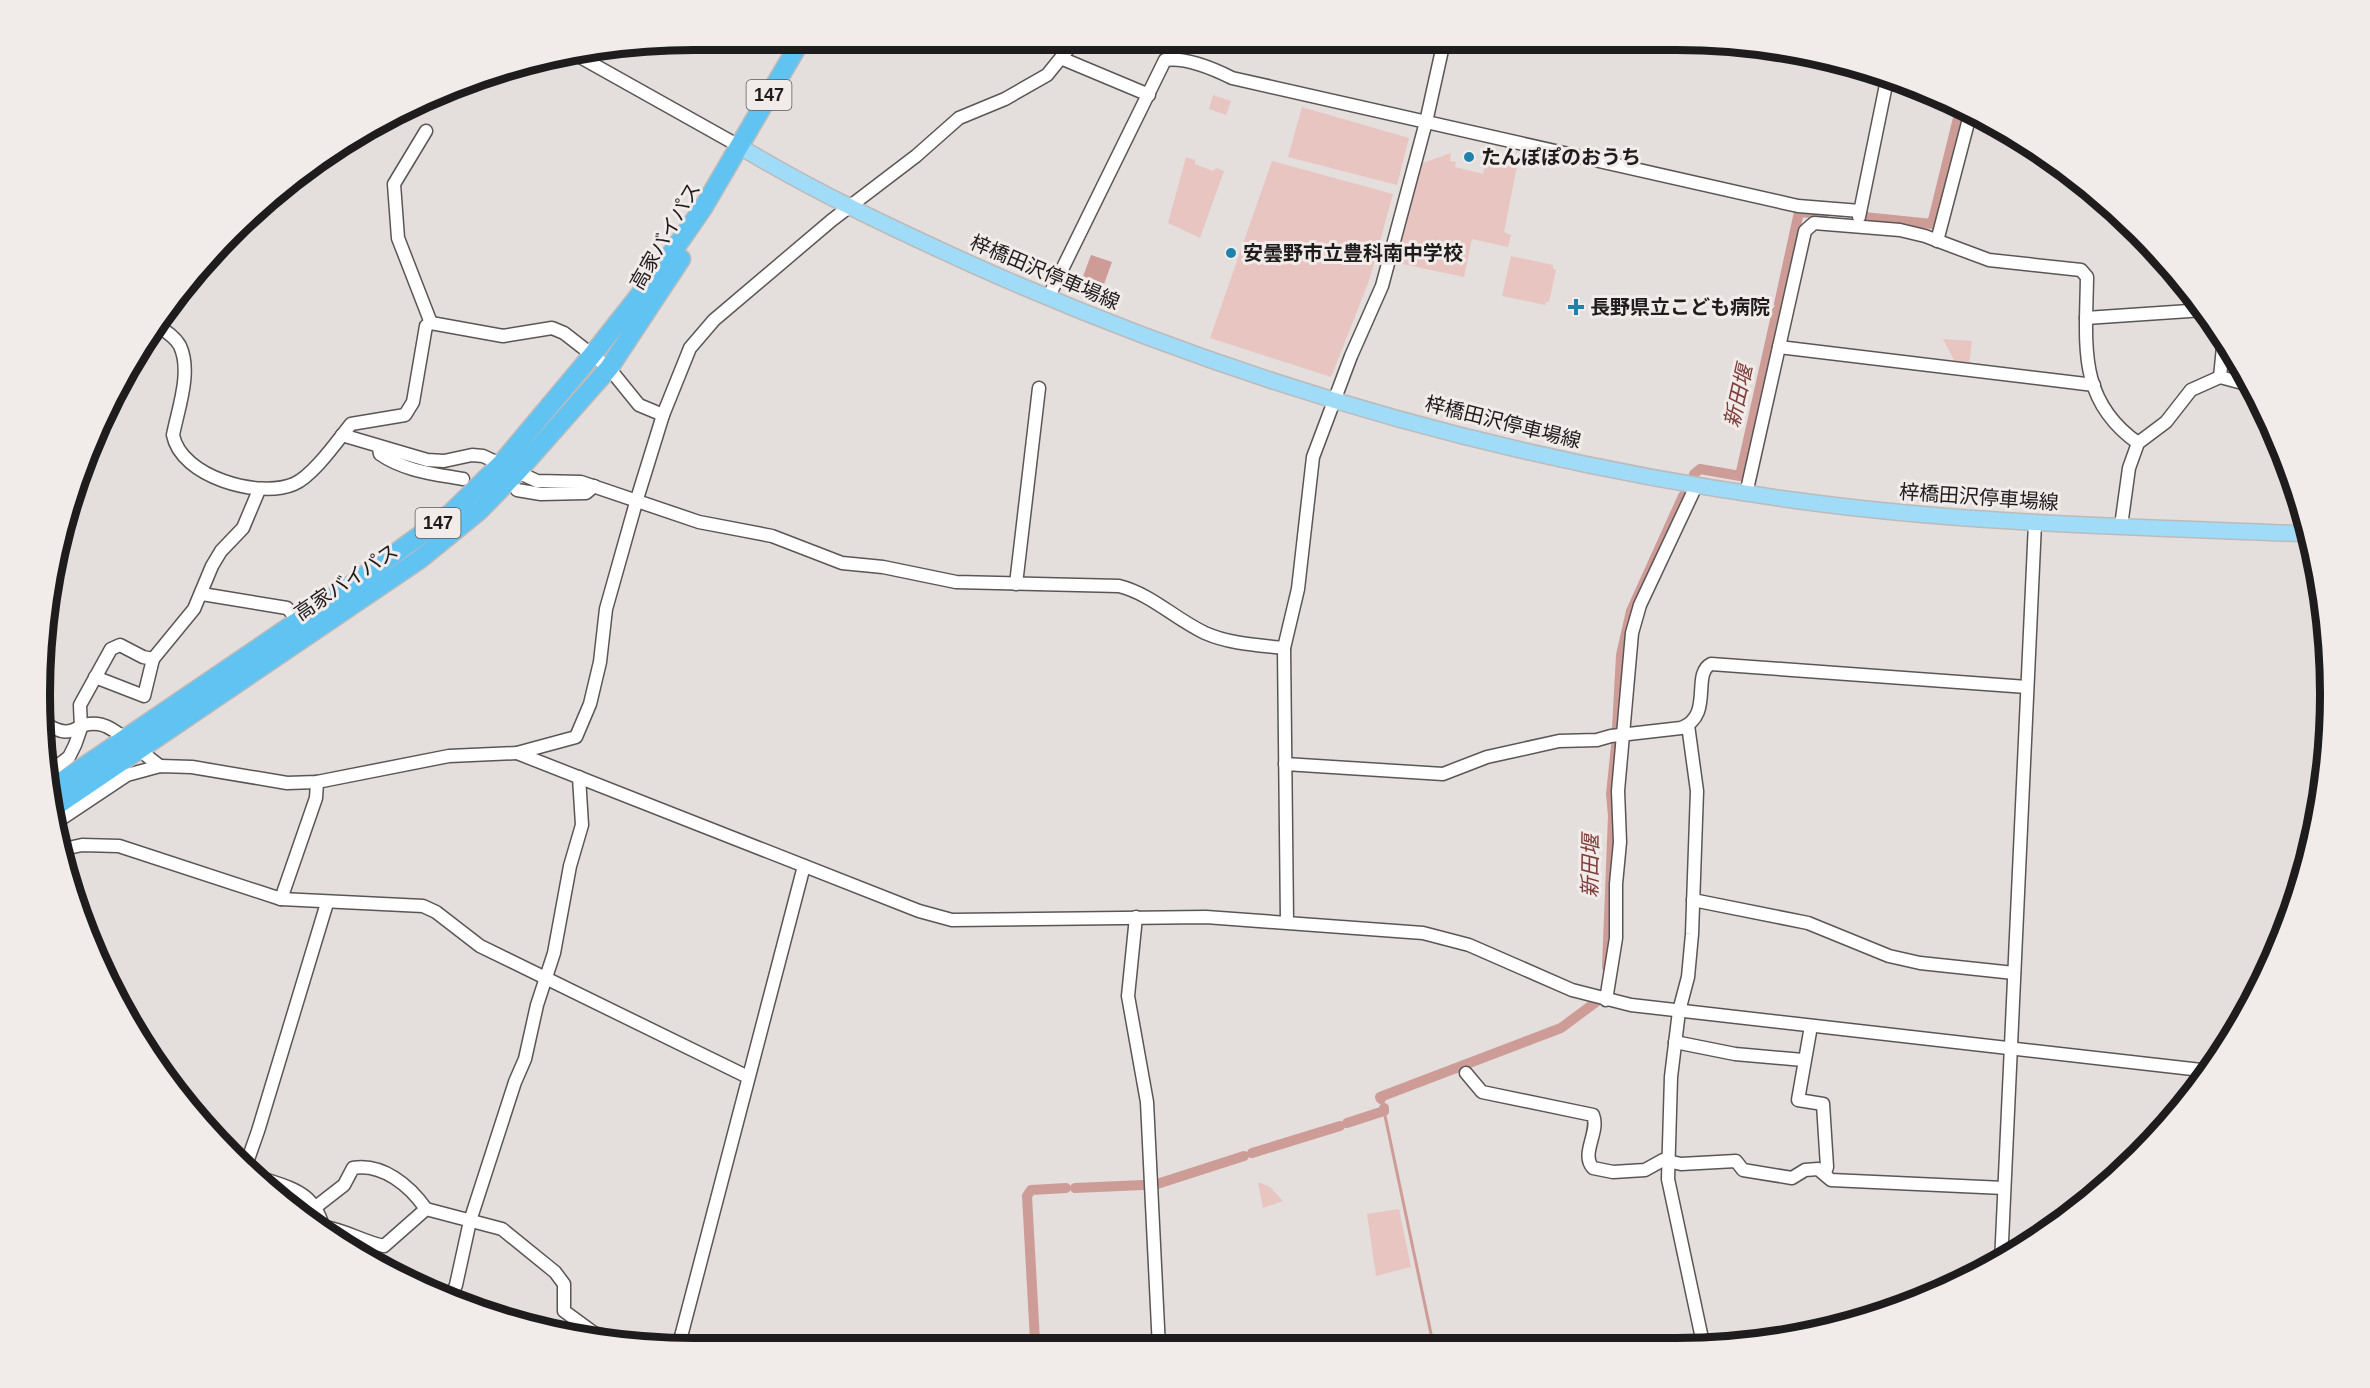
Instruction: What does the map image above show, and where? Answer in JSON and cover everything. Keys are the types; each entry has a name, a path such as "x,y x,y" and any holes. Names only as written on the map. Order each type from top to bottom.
{"highway":[{"name":"高家バイパス","path":"59,803 131,744 299,621 451,513 512,476 593,354 670,255 703,208 795,50"},
{"name":"高家バイパス","path":"56,785 131,744 420,559 480,510 609,368 693,239 736,151"}],"main road":[{"name":"梓橋田沢停車場線","path":"736,151 1048,298 1202,357 1336,401 1521,450 1696,486 1887,512 2035,523 2300,534"}],"street":[{"path":"62,819 127,776 160,766 192,767 287,783 317,782 449,756 517,753 576,737 590,704 600,662 606,609 637,499 663,415 684,359 700,334 850,206 916,156 959,118 1030,86 1047,75 1069,50"},
{"path":"1287,922 1284,648 1298,590 1313,457 1336,401 1351,356 1382,286 1426,122 1442,50"},
{"path":"584,59 736,151"},
{"path":"1063,59 1149,95"},
{"path":"1048,298 1165,60 1174,59 1217,70 1232,78 1798,206 1860,211"},
{"path":"1857,227 1886,85"},
{"path":"1937,241 1969,120"},
{"path":"426,131 394,184 398,238 431,322"},
{"path":"1746,494 1805,231 1814,224 1900,230 1989,260 2081,270 2087,277 2086,355 2094,385 2107,416 2119,430 2138,443"},
{"path":"2086,318 2193,311"},
{"path":"163,330 176,339 181,347 185,375 173,435 175,445 196,468 207,474 259,490 295,484 315,466 351,424 399,417 411,410 426,326 431,322 503,336 552,328 564,333 609,368 639,405 663,415"},
{"path":"1779,347 2094,385"},
{"path":"2220,377 2222,353"},
{"path":"2121,526 2129,468 2138,443 2166,422 2192,390 2220,377 2240,382"},
{"path":"1016,584 1039,388"},
{"path":"342,435 379,448 437,461 472,455 483,456 541,494 586,493 594,486"},
{"path":"379,448 380,454 390,461 410,468 464,479"},
{"path":"512,476 537,481 581,482 637,499 699,522 772,536 842,563 883,567 956,582 1119,586 1135,590 1206,633 1233,642 1284,648"},
{"path":"1606,1000 1616,938 1620,842 1618,791 1625,734 1630,646 1635,620 1696,486"},
{"path":"95,677 144,696 153,659 187,620 202,594 221,551 248,519 259,490"},
{"path":"2002,1250 2035,523"},
{"path":"202,594 287,608 299,621"},
{"path":"54,769 69,757 81,728 80,705 115,645 153,659"},
{"path":"1285,765 1443,774 1487,757 1559,741 1597,740 1625,734 1662,732 1688,725 1700,707 1704,671 1711,664 2027,687"},
{"path":"51,727 58,732 68,733 97,723 110,728 160,766"},
{"path":"1688,725 1697,791 1691,954 1675,1042 1668,1179 1702,1337"},
{"path":"517,753 919,911 952,920 1206,917 1423,933 1490,953 1572,990 1606,1000 1679,1011 2199,1070"},
{"path":"453,1291 470,1221 514,1082 525,1059 537,1005 558,934 570,866 582,825 579,777"},
{"path":"281,899 316,798 317,782"},
{"path":"68,848 82,845 119,846 281,899 423,906 435,912 480,946 748,1077"},
{"path":"681,1338 804,866"},
{"path":"1693,900 1808,923 1889,956 1920,963 2014,973"},
{"path":"248,1159 327,903"},
{"path":"1136,917 1128,996 1147,1102 1159,1338"},
{"path":"1811,1026 1803,1060 1798,1100 1823,1104 1827,1167 1825,1173"},
{"path":"1675,1042 1735,1054 1803,1060"},
{"path":"1466,1073 1482,1092 1593,1115 1596,1121 1588,1158 1593,1168 1613,1172 1645,1170 1663,1160 1681,1164 1736,1161 1743,1170 1792,1178 1805,1170 1818,1169 1831,1180 2004,1188"},
{"path":"317,1206 344,1185 353,1168 361,1167 388,1174 410,1190 426,1209 502,1229 555,1272 564,1284 564,1311 585,1329"},
{"path":"274,1183 301,1193 317,1206 321,1219"},
{"path":"335,1229 366,1243 384,1246 426,1209"}],"shaded area":[{"path":"1213,95 1231,101 1226,115 1209,109"},
{"path":"1302,107 1409,138 1397,185 1288,157"},
{"path":"1451,153 1450,161 1456,162 1455,167 1483,174 1486,161 1517,166 1504,232 1511,235 1508,247 1472,239 1464,277 1393,262 1420,164"},
{"path":"1186,157 1195,160 1195,164 1213,171 1216,168 1224,171 1200,238 1168,223"},
{"path":"1272,161 1393,194 1369,281 1331,377 1210,338"},
{"path":"1091,255 1112,262 1100,295 1079,287"},
{"path":"1511,256 1553,265 1553,269 1556,270 1549,302 1545,305 1502,296"},
{"path":"1943,339 1972,341 1969,366 1956,364"},
{"path":"1258,1182 1270,1187 1283,1201 1263,1208"},
{"path":"1399,1209 1411,1267 1376,1276 1367,1214"}],"waterway":[{"name":"新田堰","path":"1864,217 1932,224 1959,115"},
{"name":"新田堰","path":"1779,304 1799,212 1824,214"},
{"name":"新田堰","path":"1694,474 1700,469 1740,476 1777,311"},
{"name":"新田堰","path":"1617,728 1621,655 1631,611 1683,496"},
{"name":"新田堰","path":"1607,967 1613,816 1611,794 1616,746"},
{"name":"新田堰","path":"1381,1099 1380,1097 1561,1028 1596,1002"},
{"path":"1347,1123 1384,1111 1384,1108"},
{"path":"1384,1111 1432,1338"},
{"path":"1252,1153 1340,1126"},
{"path":"1157,1184 1244,1156"},
{"path":"1075,1188 1143,1185"},
{"path":"1035,1338 1027,1196 1031,1190 1066,1188"}],"place":[{"name":"たんぽぽのおうち","path":"1469,157"},
{"name":"安曇野市立豊科南中学校","path":"1231,253"},
{"name":"長野県立こども病院","path":"1576,307"}]}
